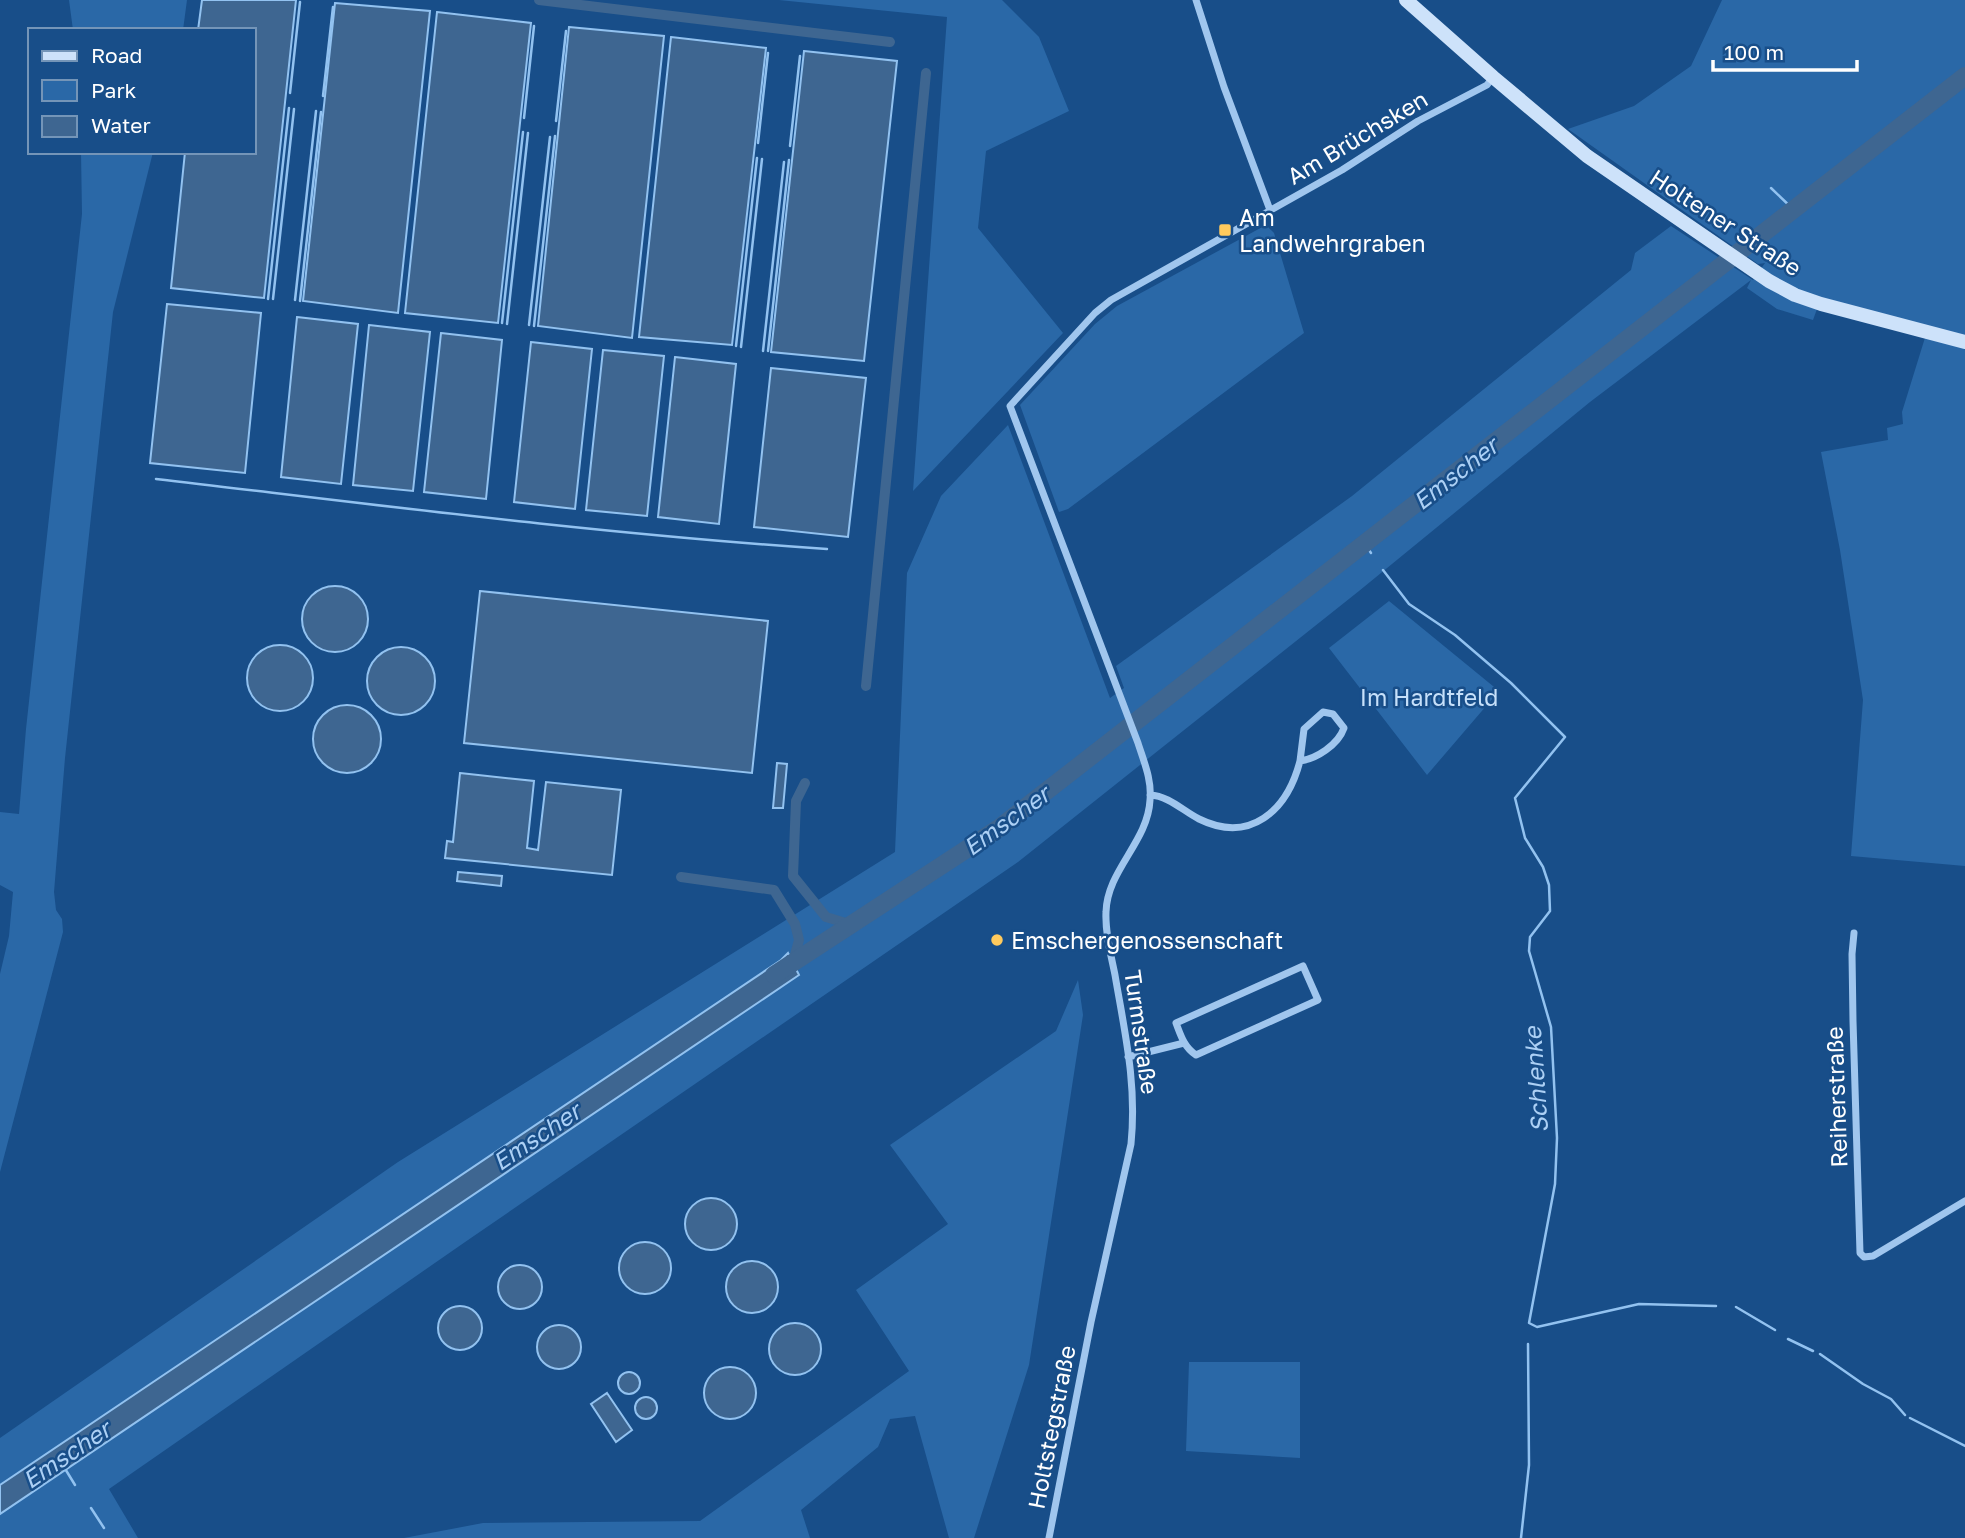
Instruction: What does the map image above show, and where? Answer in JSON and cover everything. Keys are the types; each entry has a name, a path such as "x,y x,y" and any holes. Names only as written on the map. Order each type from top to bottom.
{"main road":[{"name":"Holtener Straße","path":"1406,0 1587,156 1795,295 1965,342"}],"street":[{"path":"1196,0 1224,87 1270,210"},
{"name":"Am Brüchsken","path":"1150,795 1149,779 1138,743 1010,406 1086,321 1111,300 1342,170 1418,121 1487,85 1493,77"},
{"path":"1150,795 1160,796 1199,819 1217,826 1245,827 1262,820 1276,809 1292,785 1300,761 1304,729 1323,712 1333,713 1343,728 1340,738 1311,760 1300,761"},
{"name":"Turmstraße","path":"1091,1322 1131,1144 1133,1085 1106,913 1113,879 1142,830 1148,815 1150,795"},
{"name":"Reiherstraße","path":"1854,933 1852,967 1859,1248 1864,1257 1886,1250 1965,1201"},
{"path":"1303,966 1318,1000 1196,1055 1184,1043 1176,1023 1303,966"},
{"path":"1128,1057 1184,1043"},
{"name":"Holtstegstraße","path":"1049,1538 1091,1322"}],"green space":[{"path":"69,0 187,0 183,28 73,28"},
{"path":"779,0 1002,0 1039,37 1069,111 986,151 978,228 1063,333 913,491 947,17"},
{"path":"1722,0 1965,0 1965,866 1851,856 1863,700 1840,550 1821,452 1888,440 1887,428 1903,424 1902,412 1928,328 1821,298 1813,320 1777,309 1747,288 1751,280 1590,402 1359,591 1018,862 109,1489 138,1538 0,1538 0,1438 398,1162 895,852 907,573 941,496 1008,425 1110,698 1124,688 1116,666 1352,496 1631,270 1635,253 1671,226 1753,280 1765,263 1758,264 1568,129 1634,106 1691,66"},
{"path":"81,154 152,154 113,312 65,758 54,892 63,932 0,1172 0,974 9,936 13,892 0,885 0,812 19,814 82,214"},
{"path":"1266,225 1274,233 1304,333 1068,509 1059,512 1020,405 1095,324 1117,306"},
{"name":"Im Hardtfeld","path":"1389,601 1499,691 1427,775 1329,648"},
{"path":"1078,980 1083,1015 1029,1365 974,1538 949,1538 915,1416 890,1419 878,1447 801,1510 810,1538 404,1538 483,1523 700,1521 909,1371 856,1290 948,1224 890,1145 1056,1031"},
{"path":"1189,1362 1300,1362 1300,1458 1186,1451"}],"water":[{"path":"202,0 296,0 264,298 171,288 185,154 256,154 256,28 198,28"},
{"path":"335,3 430,11 398,313 303,301"},
{"path":"437,12 531,23 498,323 405,313"},
{"path":"569,27 664,36 632,338 538,326"},
{"path":"671,37 766,48 732,345 639,337"},
{"path":"804,51 897,61 864,361 771,352"},
{"path":"167,304 261,313 245,473 150,463"},
{"path":"297,317 358,324 341,484 281,477"},
{"path":"369,325 430,332 413,491 353,485"},
{"path":"441,333 502,340 486,499 424,492"},
{"path":"531,342 592,349 575,509 514,502"},
{"path":"603,350 664,356 647,516 586,510"},
{"path":"675,357 736,364 719,524 658,517"},
{"path":"771,368 866,378 848,537 754,527"},
{"path":"329,586 341,586 359,595 366,606 366,632 359,643 348,650 329,652 316,647 307,638 302,625 302,613 307,600 316,591"},
{"path":"480,591 768,621 752,773 464,743"},
{"path":"286,645 304,654 311,665 311,691 304,702 293,709 274,711 256,702 249,691 247,672 256,654 267,647"},
{"path":"401,647 414,650 425,657 432,668 435,681 432,694 425,705 414,712 401,715 388,712 377,705 370,694 367,681 370,668 377,657 388,650"},
{"path":"347,705 360,708 371,715 378,726 381,739 378,752 371,763 360,770 347,773 334,770 323,763 316,752 313,739 316,726 323,715 334,708"},
{"path":"777,763 787,764 783,808 773,808"},
{"path":"460,773 534,781 527,848 538,850 546,782 621,790 612,875 445,858 447,841 453,842"},
{"path":"458,872 502,876 501,886 457,881"},
{"path":"788,953 799,975 0,1514 0,1485"},
{"path":"711,1198 721,1200 729,1206 735,1214 735,1234 729,1242 721,1248 711,1250 701,1248 693,1242 687,1234 685,1224 687,1214 693,1206 701,1200"},
{"path":"645,1242 655,1244 663,1250 669,1258 669,1278 663,1286 655,1292 645,1294 635,1292 627,1286 621,1278 619,1268 621,1258 627,1250 635,1244"},
{"path":"752,1261 762,1263 770,1269 776,1277 776,1297 770,1305 762,1311 752,1313 742,1311 734,1305 728,1297 726,1287 728,1277 734,1269 742,1263"},
{"path":"520,1265 535,1272 542,1287 535,1302 520,1309 505,1302 498,1287 505,1272"},
{"path":"460,1306 475,1313 482,1328 475,1343 460,1350 445,1343 438,1328 445,1313"},
{"path":"795,1323 805,1325 813,1331 819,1339 819,1359 813,1367 805,1373 795,1375 785,1373 777,1367 771,1359 769,1349 771,1339 777,1331 785,1325"},
{"path":"559,1325 574,1332 581,1347 574,1362 559,1369 544,1362 537,1347 544,1332"},
{"path":"730,1367 740,1369 748,1375 754,1383 754,1403 748,1411 740,1417 730,1419 720,1417 712,1411 706,1403 704,1393 706,1383 712,1375 720,1369"},
{"path":"629,1372 637,1375 640,1383 637,1391 629,1394 621,1391 618,1383 621,1375"},
{"path":"607,1393 632,1430 616,1442 591,1404"},
{"path":"646,1397 654,1400 657,1408 654,1416 646,1419 638,1416 635,1408 638,1400"}],"waterway":[{"path":"539,0 890,42"},
{"path":"290,93 300,2"},
{"path":"323,96 333,7"},
{"path":"524,118 534,26"},
{"path":"556,121 566,31"},
{"path":"758,143 768,53"},
{"path":"790,146 800,56"},
{"path":"866,686 926,73"},
{"name":"Emscher","path":"774,975 999,828 1965,76"},
{"path":"268,299 289,108"},
{"path":"273,299 294,109"},
{"path":"295,300 316,111"},
{"path":"300,301 321,112"},
{"path":"502,323 523,132"},
{"path":"507,324 528,133"},
{"path":"534,326 555,136"},
{"path":"529,325 550,137"},
{"path":"736,346 757,158"},
{"path":"741,347 762,159"},
{"path":"768,351 789,160"},
{"path":"763,351 784,162"},
{"path":"1771,188 1794,210"},
{"path":"156,479 575,527 827,549"},
{"name":"Schlenke","path":"1365,544 1371,553"},
{"name":"Schlenke","path":"1383,570 1409,604 1455,635 1511,683 1565,737 1515,798 1525,838 1543,867 1549,885 1550,911 1530,937 1529,951 1551,1027 1557,1138 1555,1184 1529,1323 1537,1327 1639,1304 1716,1306"},
{"path":"805,783 796,801 793,876 826,917 849,924"},
{"path":"681,877 774,890 795,924 799,940 793,962"},
{"path":"1736,1307 1775,1330"},
{"path":"1788,1339 1813,1351"},
{"name":"Schlenke","path":"1521,1538 1529,1465 1528,1344"},
{"path":"1820,1354 1863,1384 1891,1399 1905,1415"},
{"path":"1910,1418 1965,1446"},
{"path":"64,1467 75,1485"},
{"path":"91,1508 104,1528"}],"place":[{"name":"Am Landwehrgraben","path":"1225,230"},
{"name":"Emschergenossenschaft","path":"997,940"}]}
